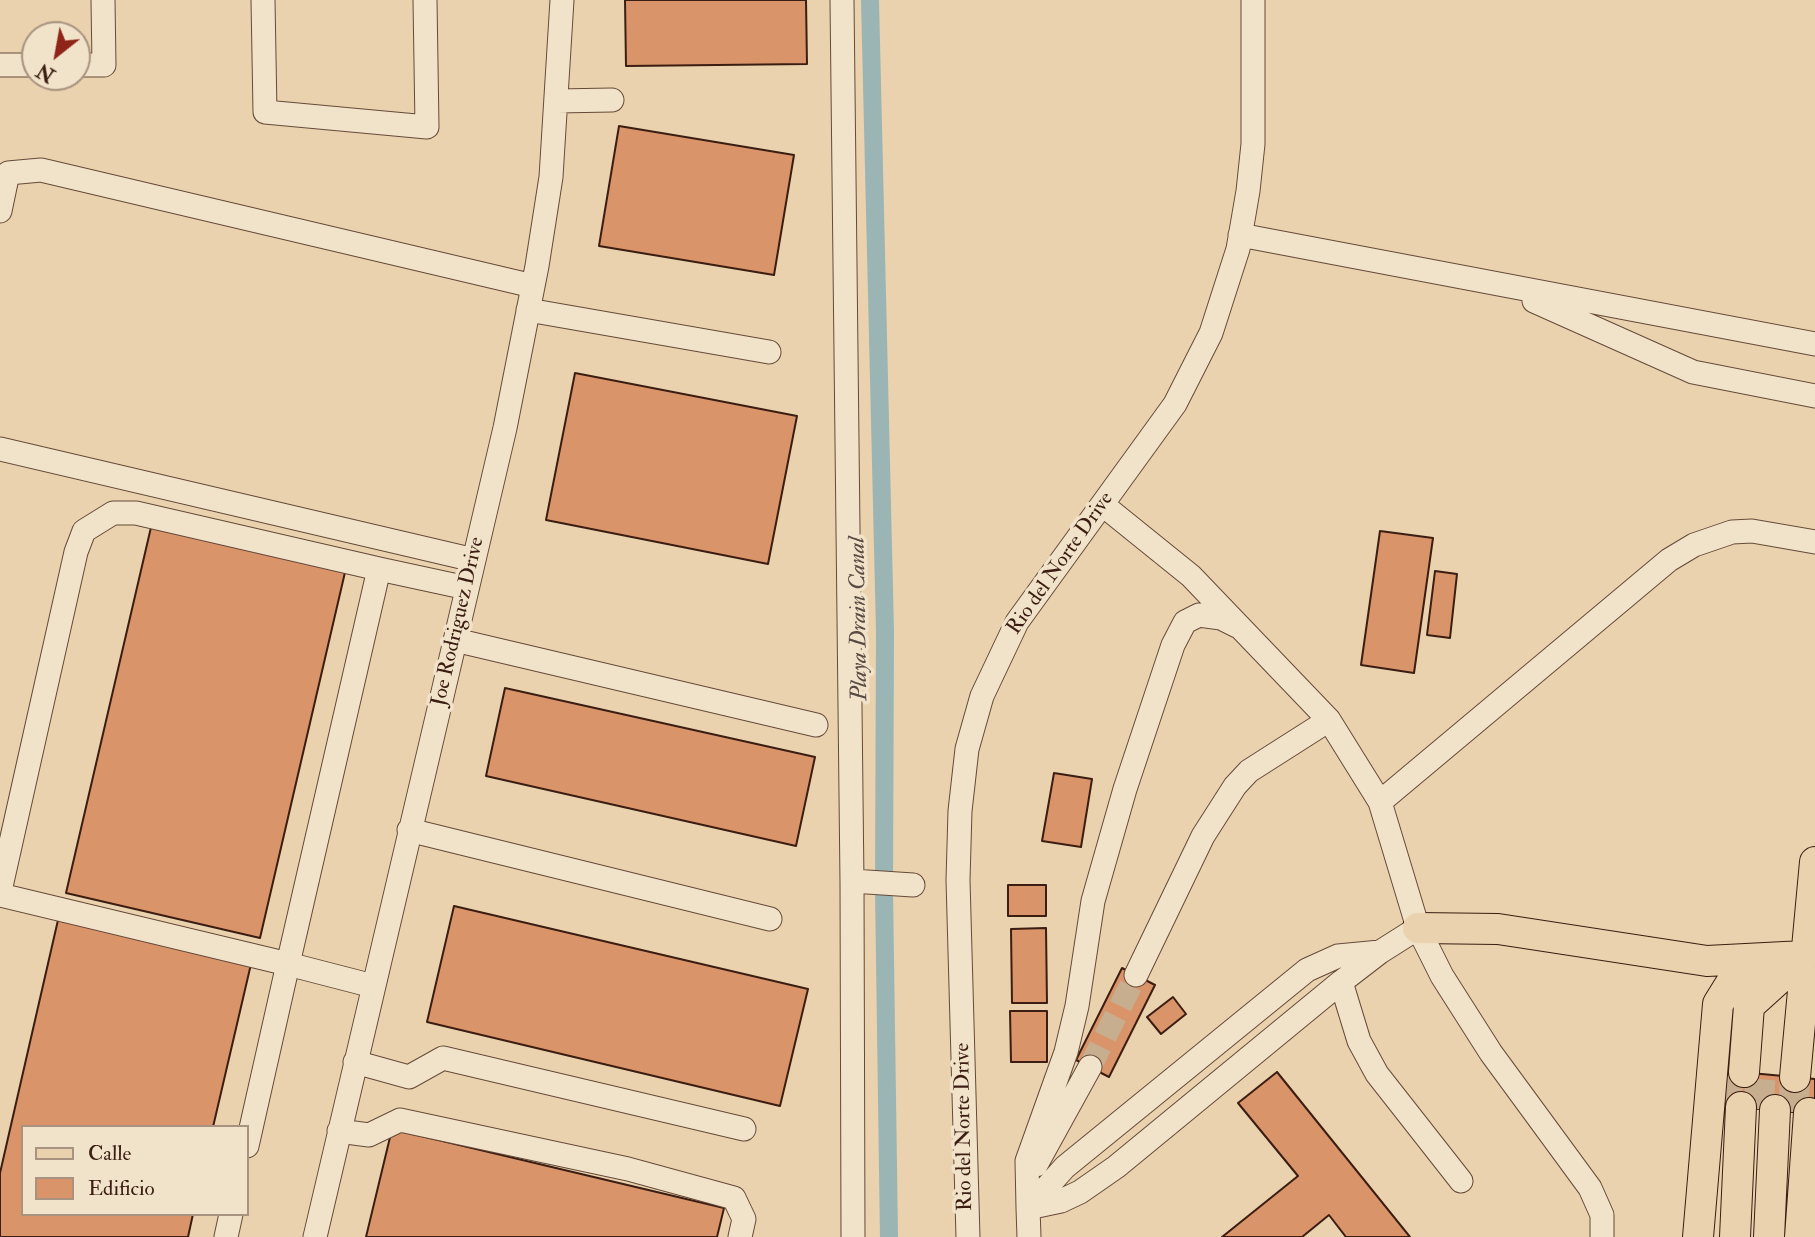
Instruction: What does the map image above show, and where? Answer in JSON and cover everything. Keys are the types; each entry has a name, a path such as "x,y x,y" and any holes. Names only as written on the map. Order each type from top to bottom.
{"main road":[{"path":"1815,862 1810,967 1815,1012"},
{"path":"1419,928 1498,929 1707,961 1810,967"},
{"path":"1810,967 1765,1008 1770,1075 1815,1018"},
{"path":"1698,1237 1718,1004 1731,983 1810,967"},
{"path":"1716,1237 1767,1109"},
{"path":"1735,1237 1767,1109"},
{"path":"1751,1237 1767,1109"},
{"path":"1767,1109 1769,1237"},
{"path":"1767,1109 1786,1237"},
{"path":"1767,1109 1800,1237"}],"street":[{"path":"91,65 104,65 103,0"},
{"path":"263,0 265,112 427,127 425,0"},
{"name":"Joe Rodriguez Drive","path":"315,1237 505,428 551,177 562,0"},
{"path":"842,0 862,881 853,1237"},
{"name":"Rio del Norte Drive","path":"968,1237 958,880 960,811 967,749 982,696 1017,622 1175,404 1191,374 1227,289 1240,235 1253,144 1253,0"},
{"path":"0,65 21,65"},
{"path":"557,101 612,100"},
{"path":"0,211 8,173 41,170 533,286"},
{"path":"1240,235 1815,344"},
{"path":"1499,285 1693,372 1815,396"},
{"path":"528,310 769,352"},
{"path":"1778,337 1815,334"},
{"path":"0,449 474,561"},
{"path":"1102,505 1191,576 1329,720 1380,802 1419,928 1462,1009 1590,1188 1602,1214 1602,1237"},
{"path":"373,986 0,893 76,552 84,531 113,513 136,513 467,588"},
{"path":"1752,531 1792,546 1815,560"},
{"path":"1380,802 1669,560 1712,538 1752,531 1815,542"},
{"path":"248,1142 379,569"},
{"path":"1029,1237 1027,1182 1031,1144 1060,1071 1073,1024 1093,901 1125,789 1178,631 1185,622 1199,615 1221,618 1237,626"},
{"path":"454,640 816,725"},
{"path":"1136,975 1203,836 1235,786 1250,771 1329,720"},
{"path":"409,830 770,919"},
{"path":"862,881 904,884"},
{"path":"1028,1209 1061,1201 1080,1192 1116,1167 1340,982 1380,952 1419,928"},
{"path":"1028,1209 1065,1167 1307,970 1338,956 1380,952"},
{"path":"1340,982 1359,1041 1377,1074 1461,1181"},
{"path":"355,1062 410,1077 443,1058 744,1129"},
{"path":"1027,1182 1090,1067"},
{"path":"339,1131 369,1135 400,1120 628,1169 734,1198 744,1219 740,1237"},
{"path":"226,1237 231,1216"}],"building":[{"path":"625,0 806,0 807,64 626,66"},
{"path":"619,126 794,155 774,275 599,246"},
{"path":"575,373 797,416 768,564 546,520"},
{"path":"152,523 346,568 260,938 66,893"},
{"path":"1380,531 1433,538 1414,673 1361,665"},
{"path":"1435,571 1457,574 1450,638 1427,635"},
{"path":"505,688 815,757 796,846 486,776"},
{"path":"1054,773 1092,779 1081,847 1042,841"},
{"path":"1008,885 1046,885 1046,916 1008,916"},
{"path":"454,906 808,989 780,1106 427,1022"},
{"path":"58,920 251,964 213,1125 21,1125 21,1216 193,1216 188,1237 0,1237 0,1173"},
{"path":"1046,928 1047,1003 1012,1003 1011,929"},
{"path":"1122,968 1155,985 1109,1077 1076,1060"},
{"path":"1173,997 1186,1014 1161,1034 1147,1017"},
{"path":"1010,1011 1047,1011 1047,1062 1011,1062"},
{"path":"1719,1070 1815,1079 1815,1114 1716,1105"},
{"path":"1277,1072 1410,1237 1346,1237 1329,1215 1302,1237 1222,1237 1298,1176 1238,1103"},
{"path":"392,1129 724,1208 717,1237 366,1237"}],"waterway":[{"name":"Playa Drain Canal","path":"870,0 885,631 884,890 889,1237"}],"tunnel":[{"path":"1090,1067 1136,975"},
{"path":"1726,1106 1729,1071"},
{"path":"1758,1109 1761,1074"},
{"path":"1793,1112 1795,1077"}]}
